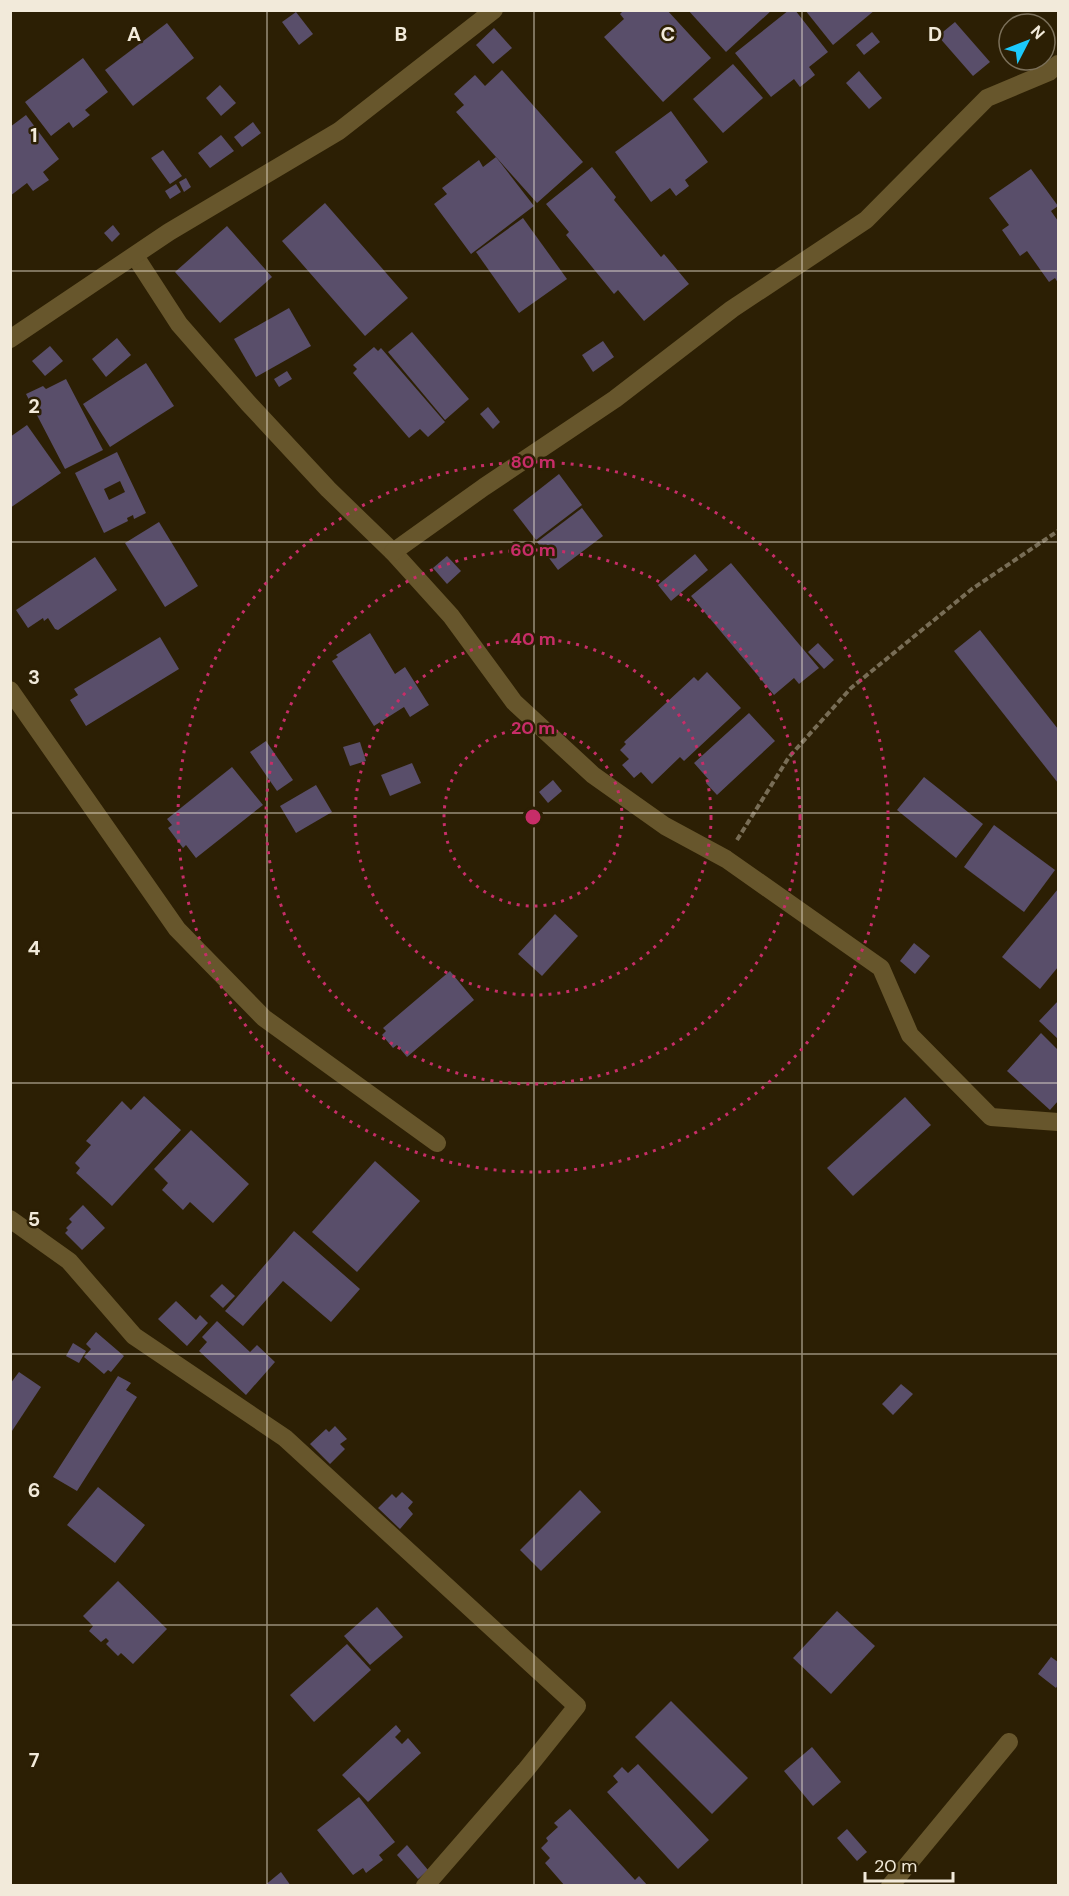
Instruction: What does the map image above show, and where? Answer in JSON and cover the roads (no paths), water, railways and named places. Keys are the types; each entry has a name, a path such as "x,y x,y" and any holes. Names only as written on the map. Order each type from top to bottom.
{"street":[{"path":"10,339 169,232 339,131 494,10"},
{"path":"393,552 484,487 615,399 732,309 866,220 987,98 1049,72 1059,64"},
{"path":"135,256 179,324 328,489 393,552 451,616 514,702 593,775 665,826 726,859 881,968 910,1035 991,1117 1059,1122"},
{"path":"10,690 177,929 264,1018 436,1143"},
{"path":"10,1219 69,1261 134,1336 285,1438 577,1706 525,1771 426,1886"},
{"path":"890,1886 1009,1743"}]}
